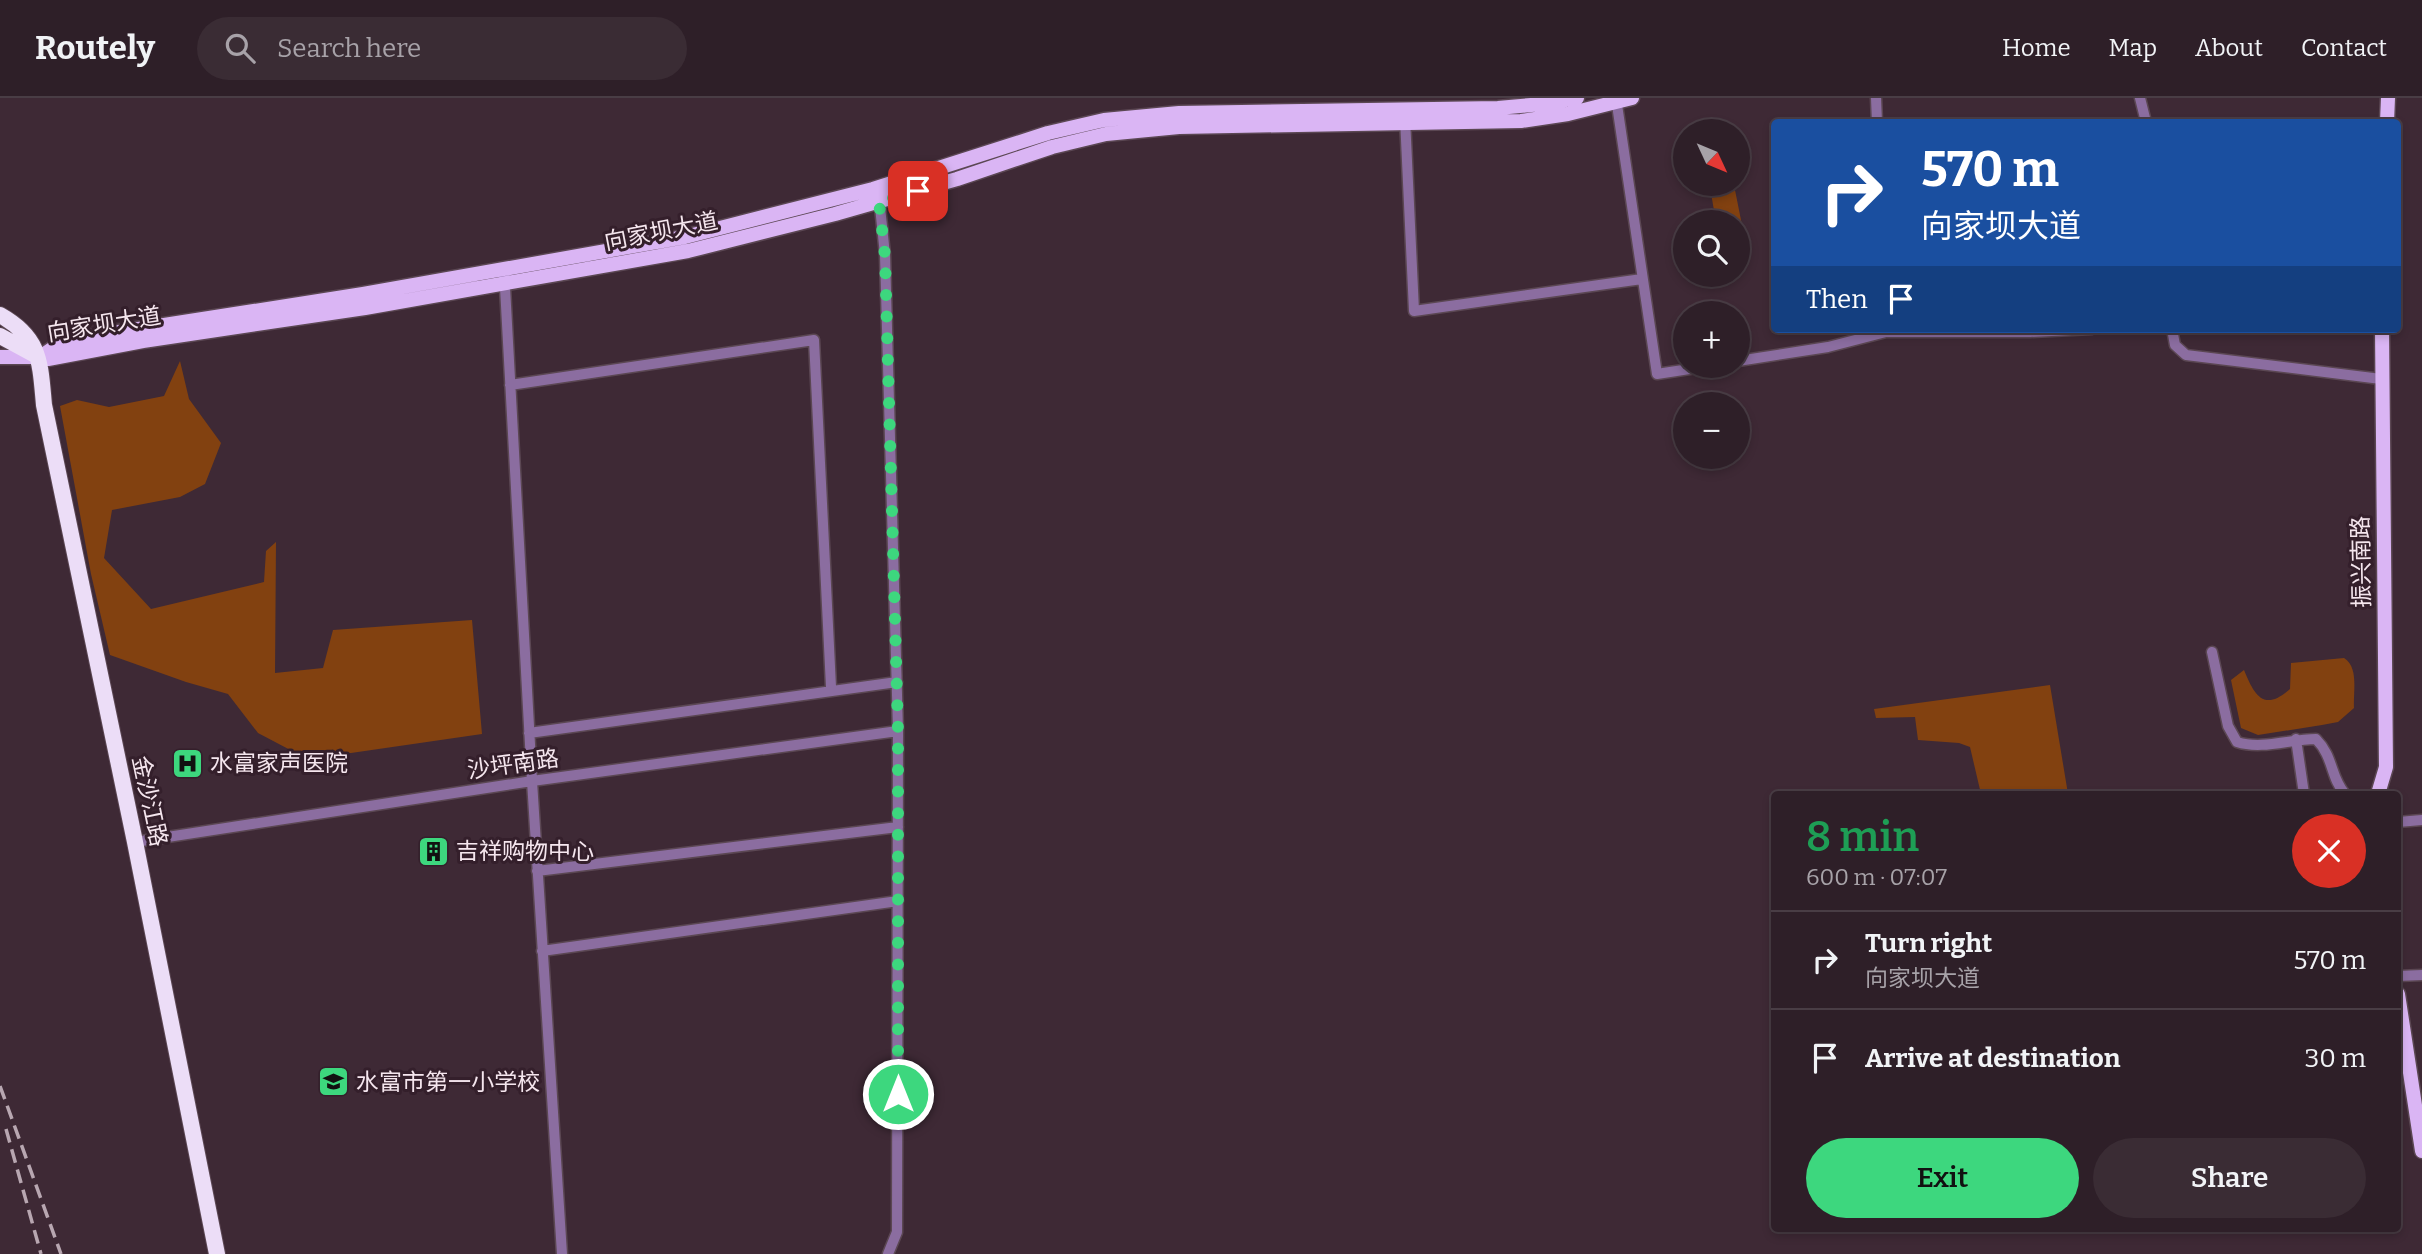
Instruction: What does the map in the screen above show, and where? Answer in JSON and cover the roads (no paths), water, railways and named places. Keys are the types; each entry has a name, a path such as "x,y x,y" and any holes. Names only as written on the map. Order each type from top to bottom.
{"highway":[{"path":"0,315 22,331 40,357"},
{"path":"0,336 40,357"},
{"name":"金沙江路","path":"40,357 44,405 217,1254"}],"main road":[{"name":"向家坝大道","path":"0,357 48,359 365,308 504,276 688,251 1052,146 1120,132 1405,116 1542,104 1577,98"},
{"name":"向家坝大道","path":"1405,116 1521,121 1568,114 1632,98"},
{"path":"2387,119 2388,98"},
{"name":"振兴南路","path":"2379,791 2386,767 2382,333"},
{"path":"2401,1014 2422,1152"}],"street":[{"path":"1876,98 1877,119"},
{"path":"2140,98 2145,119"},
{"path":"1616,100 1657,374 1673,372"},
{"path":"1405,116 1413,311 1642,279"},
{"path":"879,195 885,256 898,731 897,1232 888,1254"},
{"path":"504,276 531,782 562,1254"},
{"path":"1750,359 1828,346 1878,333"},
{"path":"2173,333 2175,345 2186,355 2381,379"},
{"path":"510,385 814,340 831,687"},
{"path":"2212,652 2228,726 2237,742 2252,747 2296,739 2316,739 2327,749 2342,791"},
{"path":"529,733 897,682"},
{"name":"沙坪南路","path":"135,842 531,782 898,731"},
{"path":"2296,739 2304,791"},
{"path":"2401,822 2422,820"},
{"path":"537,871 898,827"},
{"path":"542,951 898,901"},
{"path":"2401,976 2422,975"}],"railway":[{"path":"0,1086 61,1254"},
{"path":"6,1129 41,1254"}],"place":[{"name":"水富家声医院","path":"187,763"},
{"name":"吉祥购物中心","path":"433,851"},
{"name":"水富市第一小学校","path":"333,1082"}]}
